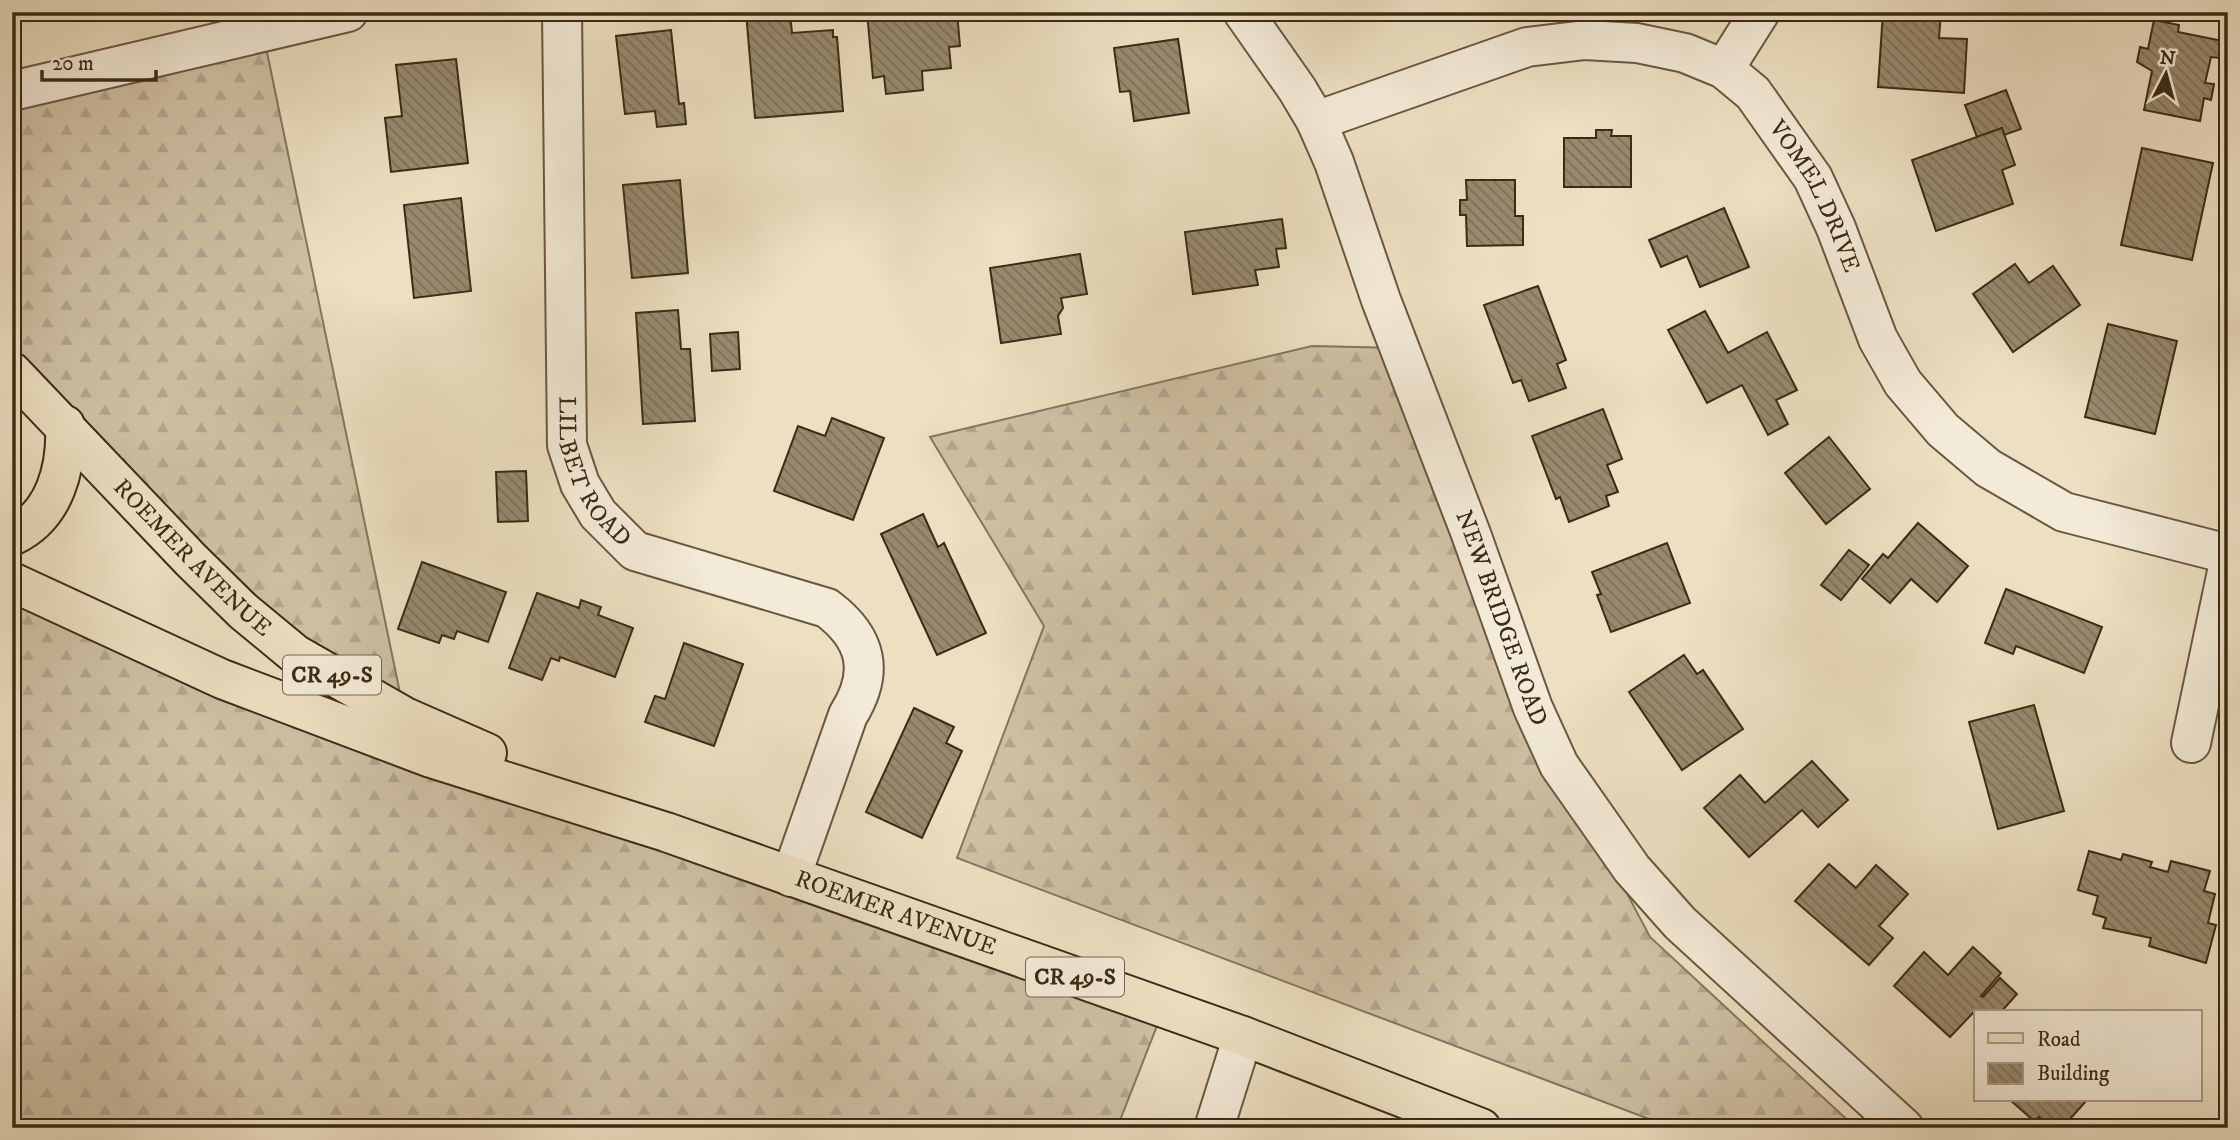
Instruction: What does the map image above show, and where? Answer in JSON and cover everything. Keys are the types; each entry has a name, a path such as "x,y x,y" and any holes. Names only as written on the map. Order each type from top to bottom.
{"main road":[{"name":"ROEMER AVENUE","path":"12,372 191,560 243,611 295,654 405,718 666,832"},
{"path":"12,536 41,514 58,486 66,454 65,425"},
{"name":"ROEMER AVENUE","path":"12,582 222,678 431,758 666,832 1243,1036 1481,1128"}],"street":[{"path":"12,91 261,23 348,12"},
{"name":"LILBET ROAD","path":"562,12 567,445 580,484 598,514 635,551 827,608 846,622 860,645 865,670 860,695 848,715 791,877"},
{"name":"NEW BRIDGE ROAD","path":"1243,12 1316,121 1334,162 1394,336 1471,534 1533,708 1559,765 1632,869 1680,923 1904,1128"},
{"path":"1724,69 1760,12"},
{"name":"VOMEL DRIVE","path":"1316,121 1527,47 1550,44 1586,40 1637,43 1685,53 1724,69 1754,93 1813,178 1836,228 1878,339 1903,383 1943,430 1988,468 2064,512 2228,554"},
{"path":"2191,744 2228,567"},
{"path":"1214,1128 1243,1036"}],"green space":[{"path":"263,33 405,717 295,654 12,372 12,96"},
{"path":"1312,346 1399,348 1559,765 1650,937 1856,1128 1673,1128 957,858 1044,626 930,437"},
{"path":"12,582 1164,1008 1117,1128 12,1128"}],"building":[{"path":"746,12 790,12 792,33 833,30 833,37 837,37 843,111 755,118"},
{"path":"867,12 957,12 960,46 949,47 951,68 922,71 923,90 886,94 884,76 873,78"},
{"path":"1883,12 1941,12 1939,38 1967,39 1964,93 1878,87"},
{"path":"2154,20 2179,25 2178,32 2223,41 2220,58 2211,57 2205,83 2214,84 2211,100 2204,98 2200,121 2144,110 2152,71 2137,62 2140,47 2148,49"},
{"path":"671,30 679,104 684,103 686,124 657,127 655,111 625,114 616,36"},
{"path":"1178,39 1189,113 1134,121 1130,91 1120,92 1114,48"},
{"path":"456,59 468,163 391,172 385,118 402,116 396,65"},
{"path":"2006,90 2021,129 2004,135 2002,128 1977,137 1965,105"},
{"path":"2002,128 2015,165 2002,170 2013,204 1936,231 1912,160"},
{"path":"1596,130 1612,130 1611,136 1631,136 1631,187 1564,187 1564,138 1596,138"},
{"path":"2142,148 2213,163 2192,260 2121,245"},
{"path":"680,180 688,273 632,278 623,185"},
{"path":"1466,180 1515,180 1515,216 1523,216 1523,245 1467,246 1466,215 1460,215 1460,200 1467,200"},
{"path":"461,198 471,291 414,298 404,205"},
{"path":"1724,208 1749,267 1700,287 1687,256 1661,267 1649,240"},
{"path":"1282,219 1286,248 1276,249 1279,267 1255,270 1258,285 1193,294 1185,232"},
{"path":"1080,254 1087,294 1061,298 1063,308 1058,316 1061,334 1001,343 990,268"},
{"path":"2015,264 2029,283 2053,266 2080,305 2013,352 1973,294"},
{"path":"1538,286 1566,360 1557,364 1566,388 1529,401 1521,380 1513,383 1484,305"},
{"path":"678,310 681,349 690,349 695,421 643,424 636,313"},
{"path":"1705,311 1728,353 1767,332 1797,390 1776,400 1788,424 1768,435 1742,385 1707,403 1668,330"},
{"path":"2108,324 2177,341 2155,434 2085,417"},
{"path":"738,332 740,369 712,371 710,334"},
{"path":"1603,409 1622,459 1607,465 1618,492 1606,496 1609,506 1569,522 1560,497 1556,499 1532,436"},
{"path":"832,418 884,438 853,520 774,491 798,426 825,436"},
{"path":"1829,437 1870,489 1826,524 1785,473"},
{"path":"526,471 528,521 498,522 496,472"},
{"path":"923,514 938,547 944,543 986,633 937,655 881,534"},
{"path":"1918,523 1968,566 1937,602 1911,579 1890,603 1862,579 1883,554 1888,558"},
{"path":"1667,543 1690,603 1611,632 1597,595 1601,594 1592,572"},
{"path":"1849,550 1869,565 1841,600 1821,585"},
{"path":"422,562 506,592 488,642 457,631 454,639 442,635 439,643 398,629"},
{"path":"2006,589 2102,627 2084,673 2016,646 2013,654 1985,643"},
{"path":"537,593 579,608 581,600 601,607 598,615 633,628 615,677 560,657 559,661 551,658 542,680 509,668"},
{"path":"684,643 743,664 714,746 645,722 655,696 665,699"},
{"path":"1684,655 1697,674 1703,670 1743,729 1682,770 1629,692"},
{"path":"2034,705 2064,811 1998,829 1969,722"},
{"path":"914,708 954,727 946,743 962,751 922,838 866,812"},
{"path":"1812,761 1848,800 1818,827 1802,810 1749,857 1704,808 1740,775 1765,803"},
{"path":"2089,851 2121,860 2123,854 2152,862 2150,867 2168,872 2171,861 2210,871 2204,891 2215,894 2208,923 2216,925 2206,963 2149,946 2151,938 2103,928 2106,918 2093,914 2098,896 2078,890"},
{"path":"1829,864 1856,888 1876,865 1908,894 1879,926 1893,938 1869,965 1795,901"},
{"path":"1973,947 2001,973 1981,996 1983,997 2000,978 2017,994 2003,1010 1974,1010 1974,1014 1950,1037 1894,986 1924,952 1948,975"},
{"path":"2012,1102 2085,1102 2062,1128 2051,1128 2039,1117 2034,1121"}]}
